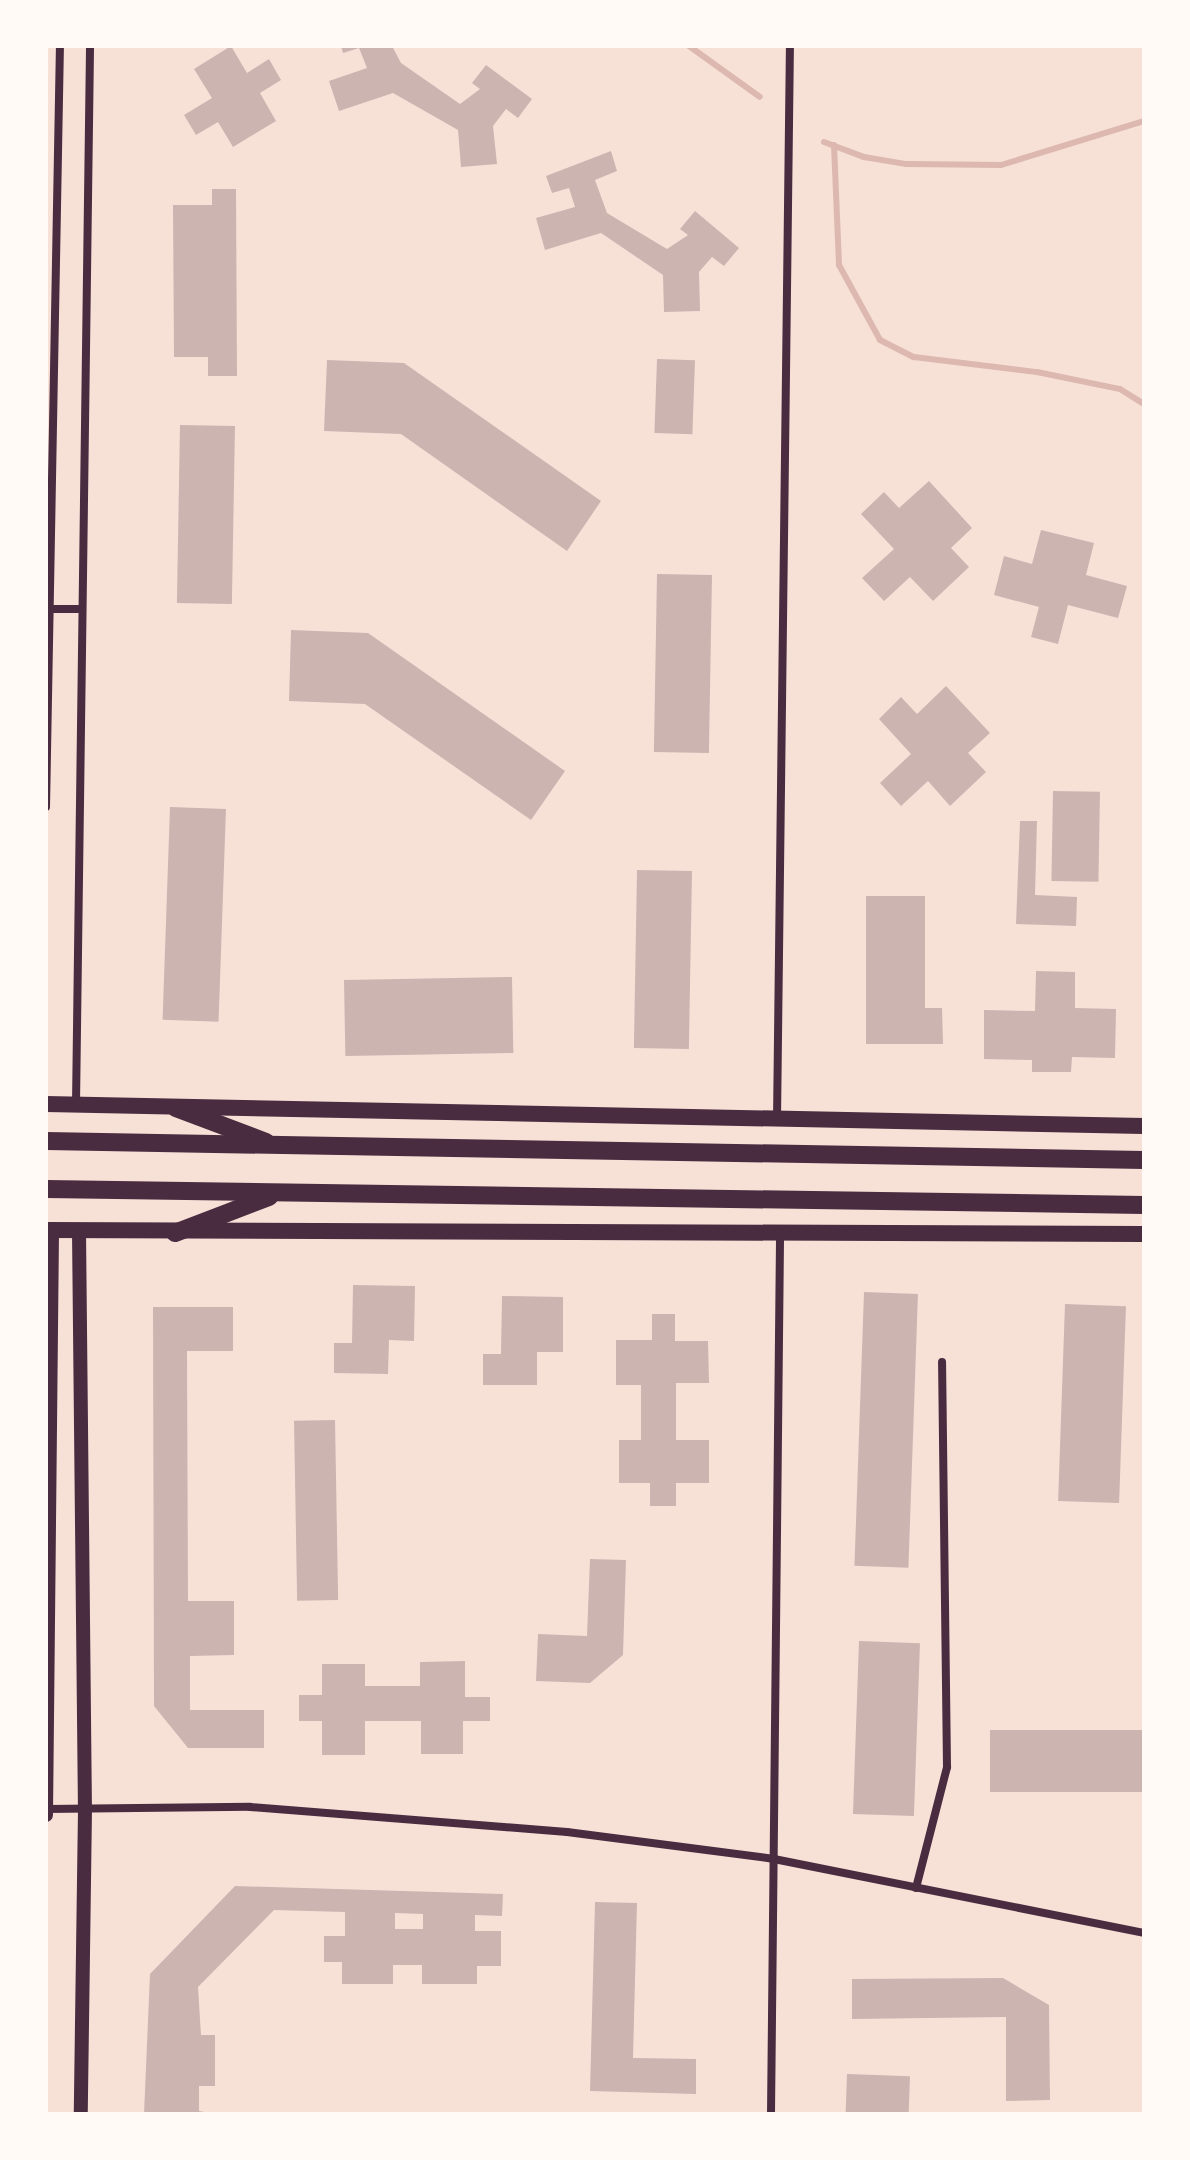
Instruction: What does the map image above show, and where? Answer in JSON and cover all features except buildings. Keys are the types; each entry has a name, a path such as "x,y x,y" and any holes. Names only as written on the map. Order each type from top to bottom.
{"highway":[{"path":"176,1108 279,1148"},
{"path":"46,1141 279,1148 1144,1160"},
{"path":"46,1189 1144,1205"},
{"path":"175,1233 280,1192"}],"main road":[{"path":"46,1104 1144,1126"},
{"path":"49,1230 175,1233 1144,1234"}],"street":[{"path":"46,807 60,46"},
{"path":"76,1105 90,46"},
{"path":"777,1121 790,46"},
{"path":"48,609 82,609"},
{"path":"49,1230 46,1812 250,1807 401,1816 774,1859 1144,1933"},
{"path":"79,1231 85,1809 81,2114"},
{"path":"771,2114 780,1234"},
{"path":"916,1888 947,1767 942,1362"}],"waterway":[{"path":"689,46 760,97"},
{"path":"824,142 864,157 906,164 1001,165 1144,121"},
{"path":"834,145 839,265 880,340 914,357 1037,372 1120,389 1144,404"}]}
